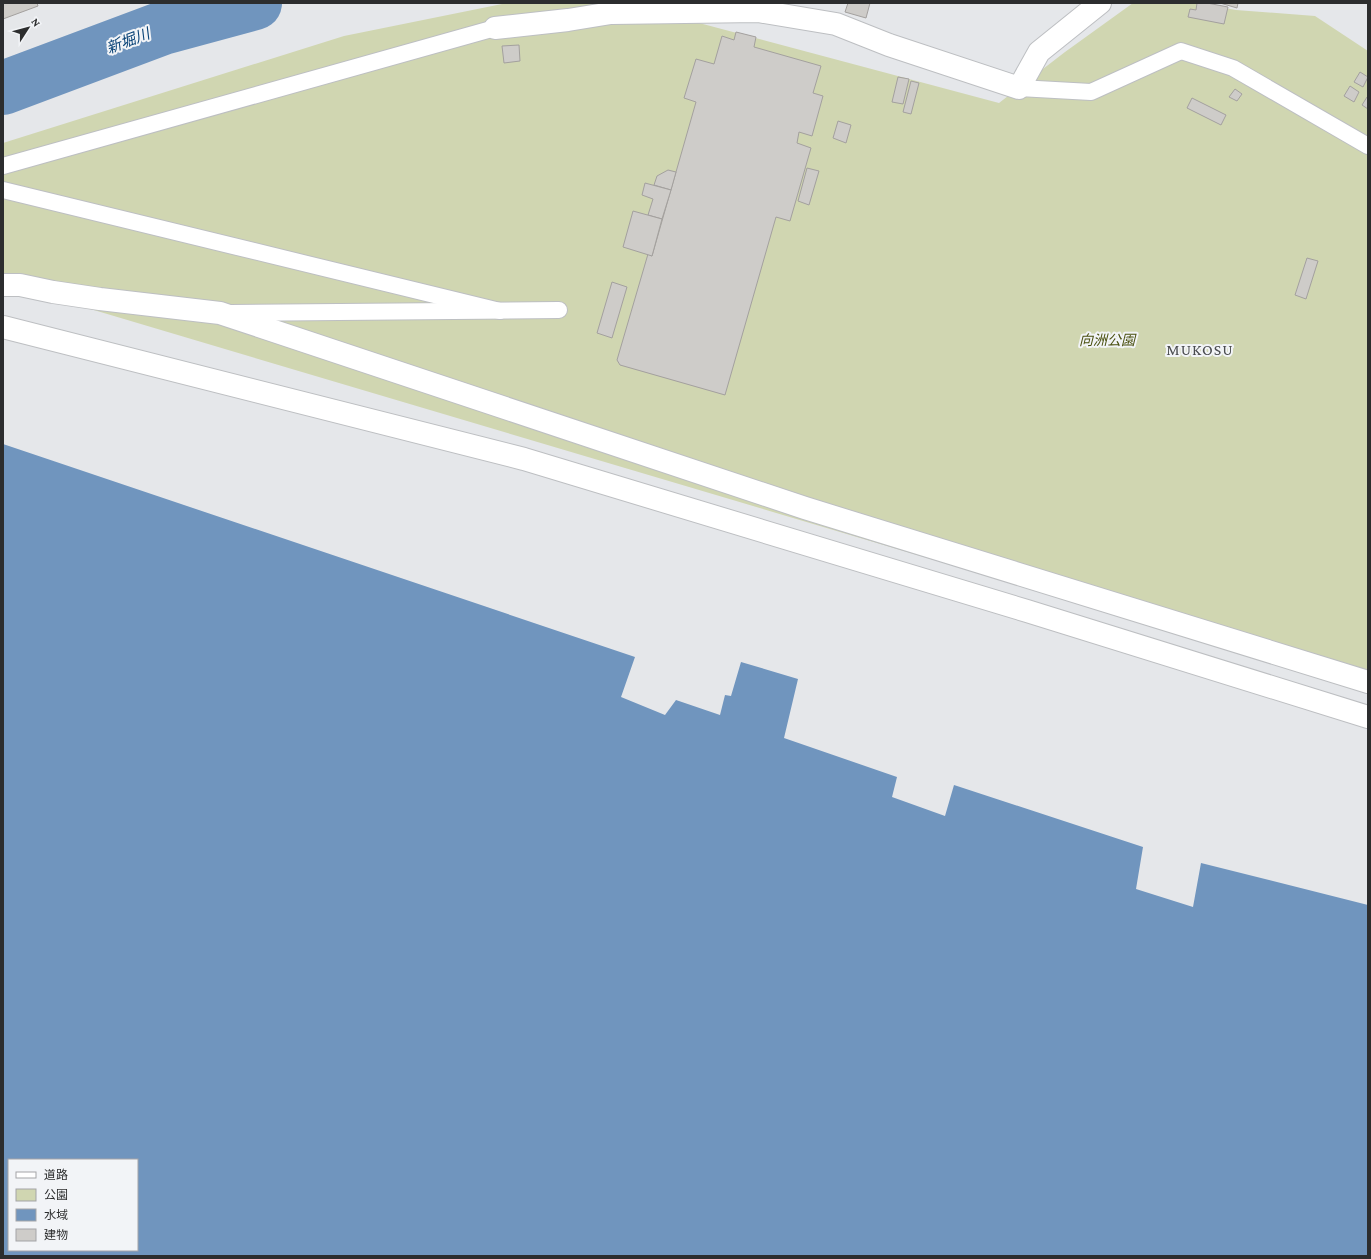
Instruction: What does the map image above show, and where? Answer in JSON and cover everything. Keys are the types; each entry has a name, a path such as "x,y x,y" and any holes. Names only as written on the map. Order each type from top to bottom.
{"street":[{"path":"495,28 568,20 611,8 758,11 836,24 889,45 1019,88 1039,52 1100,3"},
{"path":"3,285 20,285 52,292 100,299 220,313 805,508 1368,682"},
{"path":"3,327 524,459 1027,611 1368,717"}],"lane":[{"path":"3,166 495,28"},
{"path":"1019,88 1091,92 1181,51 1233,68 1368,146"},
{"path":"3,190 500,311"},
{"path":"220,313 559,310"}],"green space":[{"name":"向洲公園","path":"507,3 624,3 999,103 1065,52 1133,3 1197,3 1236,10 1315,16 1368,51 1368,689 3,283 3,143 344,36"}],"water":[{"path":"3,444 635,657 621,697 665,715 676,700 720,715 725,695 731,696 741,662 798,679 784,738 897,777 892,797 945,816 954,785 1143,847 1136,889 1193,907 1201,863 1368,905 1368,1256 3,1256"}],"building":[{"path":"3,3 37,3 38,6 3,19"},
{"path":"848,3 870,3 866,18 845,12"},
{"path":"1197,3 1207,3 1228,7 1224,24 1188,17 1190,9 1196,10"},
{"path":"1220,3 1238,3 1237,8"},
{"path":"736,32 756,37 754,47 821,66 813,93 823,96 812,136 799,132 797,143 811,148 790,221 776,217 725,395 620,365 617,360 648,254 652,256 696,102 684,98 696,59 714,64 722,36 734,40"},
{"path":"519,45 520,61 504,63 502,46"},
{"path":"1360,72 1368,77 1363,87 1354,82"},
{"path":"898,77 909,79 903,104 892,102"},
{"path":"911,81 919,83 911,114 903,112"},
{"path":"1350,86 1359,92 1354,102 1344,96"},
{"path":"1235,89 1242,94 1237,101 1229,97"},
{"path":"1367,97 1368,98 1368,109 1362,105"},
{"path":"1192,98 1226,115 1221,125 1187,108"},
{"path":"838,121 851,125 846,143 833,138"},
{"path":"807,168 819,171 809,205 798,201"},
{"path":"668,170 676,172 671,190 654,185 657,176"},
{"path":"645,183 671,190 662,219 648,215 653,199 642,195"},
{"path":"633,211 662,219 652,256 623,247"},
{"path":"1307,258 1318,261 1306,299 1295,295"},
{"path":"612,282 627,287 612,338 597,333"}],"waterway":[{"name":"新堀川","path":"3,88 163,28 255,3"}],"district":[{"name":"MUKOSU","path":"1200,349"}]}
